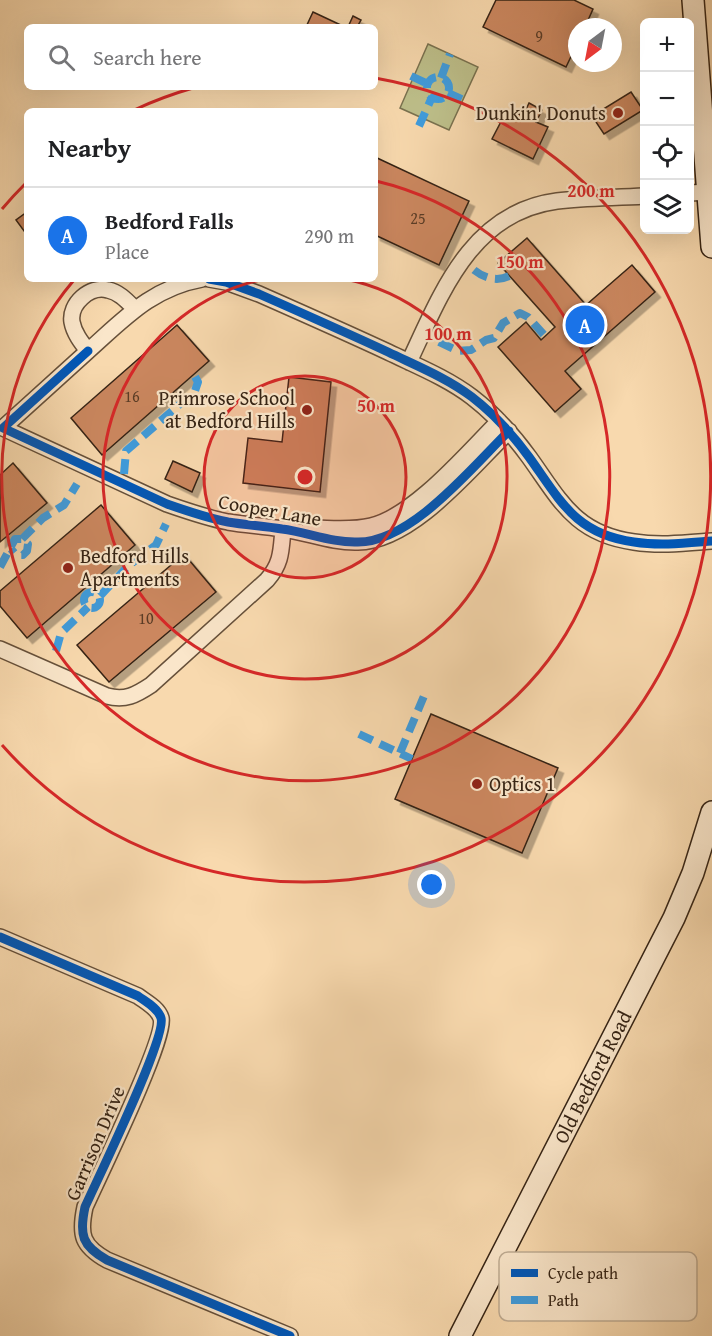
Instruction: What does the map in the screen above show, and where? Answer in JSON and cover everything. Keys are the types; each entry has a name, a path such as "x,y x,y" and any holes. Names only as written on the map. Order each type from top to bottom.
{"street":[{"path":"693,0 699,193 712,247"},
{"path":"409,362 455,268 474,245 493,229 522,211 557,201 640,196"},
{"name":"Cooper Lane","path":"190,282 170,287 135,309 1,429 189,512 229,522 283,529 344,542 374,541 390,536 434,506 504,427"},
{"path":"226,282 259,294 452,383 473,398 504,427 529,457 555,496 577,518 590,527 620,540 636,543 712,541"},
{"path":"88,351 73,329 71,319 74,309 87,293 107,289 117,293 135,309"},
{"name":"Cooper Lane","path":"0,649 107,696 119,699 130,697 151,685 267,580 276,570 279,562 283,529"},
{"name":"Old Bedford Road","path":"503,1252 674,918 693,873 712,812"},
{"name":"Garrison Drive","path":"0,937 138,996 155,1009 162,1019 160,1037 150,1063 86,1207 82,1223 84,1240 94,1252 107,1260 290,1336"},
{"name":"Old Bedford Road","path":"460,1336 499,1260"}],"green space":[{"path":"428,44 478,67 449,130 400,108"}],"building":[{"path":"496,0 574,0 593,9 589,18 568,18 568,63 566,67 483,27"},
{"path":"313,12 339,24 307,24"},
{"path":"353,16 361,20 359,24 349,24"},
{"name":"Dunkin' Donuts","path":"631,92 640,106 640,112 604,134 592,116"},
{"path":"529,103 542,110 536,122 548,127 533,159 492,139 505,114 510,116 512,111 523,116"},
{"path":"378,158 469,201 439,265 378,236"},
{"path":"24,214 24,231 16,220"},
{"path":"527,238 586,305 632,265 655,292 565,371 581,389 555,412 498,347 526,322 541,340 555,327 498,263"},
{"path":"177,325 209,361 102,455 71,418"},
{"name":"Primrose School at Bedford Hills","path":"289,377 331,382 320,492 243,483 248,438 282,442"},
{"name":"Bedford Hills Apartments","path":"173,461 200,473 192,492 165,479"},
{"name":"Bedford Hills Apartments","path":"13,463 47,503 0,542 0,475"},
{"name":"Bedford Hills Apartments","path":"101,505 135,545 27,638 0,606 0,591"},
{"name":"Bedford Hills Apartments","path":"184,554 216,592 109,682 77,645"},
{"name":"Optics 1","path":"431,714 558,768 522,853 395,799"}],"marked path":[{"path":"441,78 450,54"},
{"path":"411,76 428,84"},
{"path":"438,77 446,80 449,88 446,96 438,99 430,96 427,88 430,80 438,77"},
{"path":"448,93 466,101"},
{"path":"419,126 432,97"},
{"path":"474,270 491,278 500,279 509,276"},
{"path":"439,342 458,351 471,350 486,340 494,338 503,323 520,313 528,317 545,336"},
{"path":"124,474 126,451 195,391 198,382 194,375"},
{"path":"22,539 43,518 64,505 77,484"},
{"path":"100,596 128,566 156,545 166,524"},
{"path":"0,567 15,539 22,539 28,544 27,551 23,555 16,555 11,549"},
{"path":"89,592 95,592 100,600 98,606 89,608 84,603 84,597 89,592"},
{"path":"56,651 61,633 88,607"},
{"path":"400,753 424,696"},
{"path":"359,734 412,759"}],"cycle path":[{"path":"226,282 259,294 356,337 421,367 462,390 488,410 510,433 571,513 597,531 614,538 644,543 673,544 712,541"},
{"path":"88,351 3,428 167,504 228,522 291,530 339,541 358,542 378,539 399,530 440,500 509,431"},
{"path":"0,937 138,996 155,1008 161,1018 160,1030 143,1079 85,1207 82,1225 87,1244 107,1260 290,1336"}],"place":[{"name":"Dunkin' Donuts","path":"618,113"},
{"name":"Bedford Falls","path":"585,325"},
{"name":"Primrose School at Bedford Hills","path":"307,410"},
{"name":"Bedford Hills Apartments","path":"68,568"},
{"name":"Optics 1","path":"477,784"}]}
